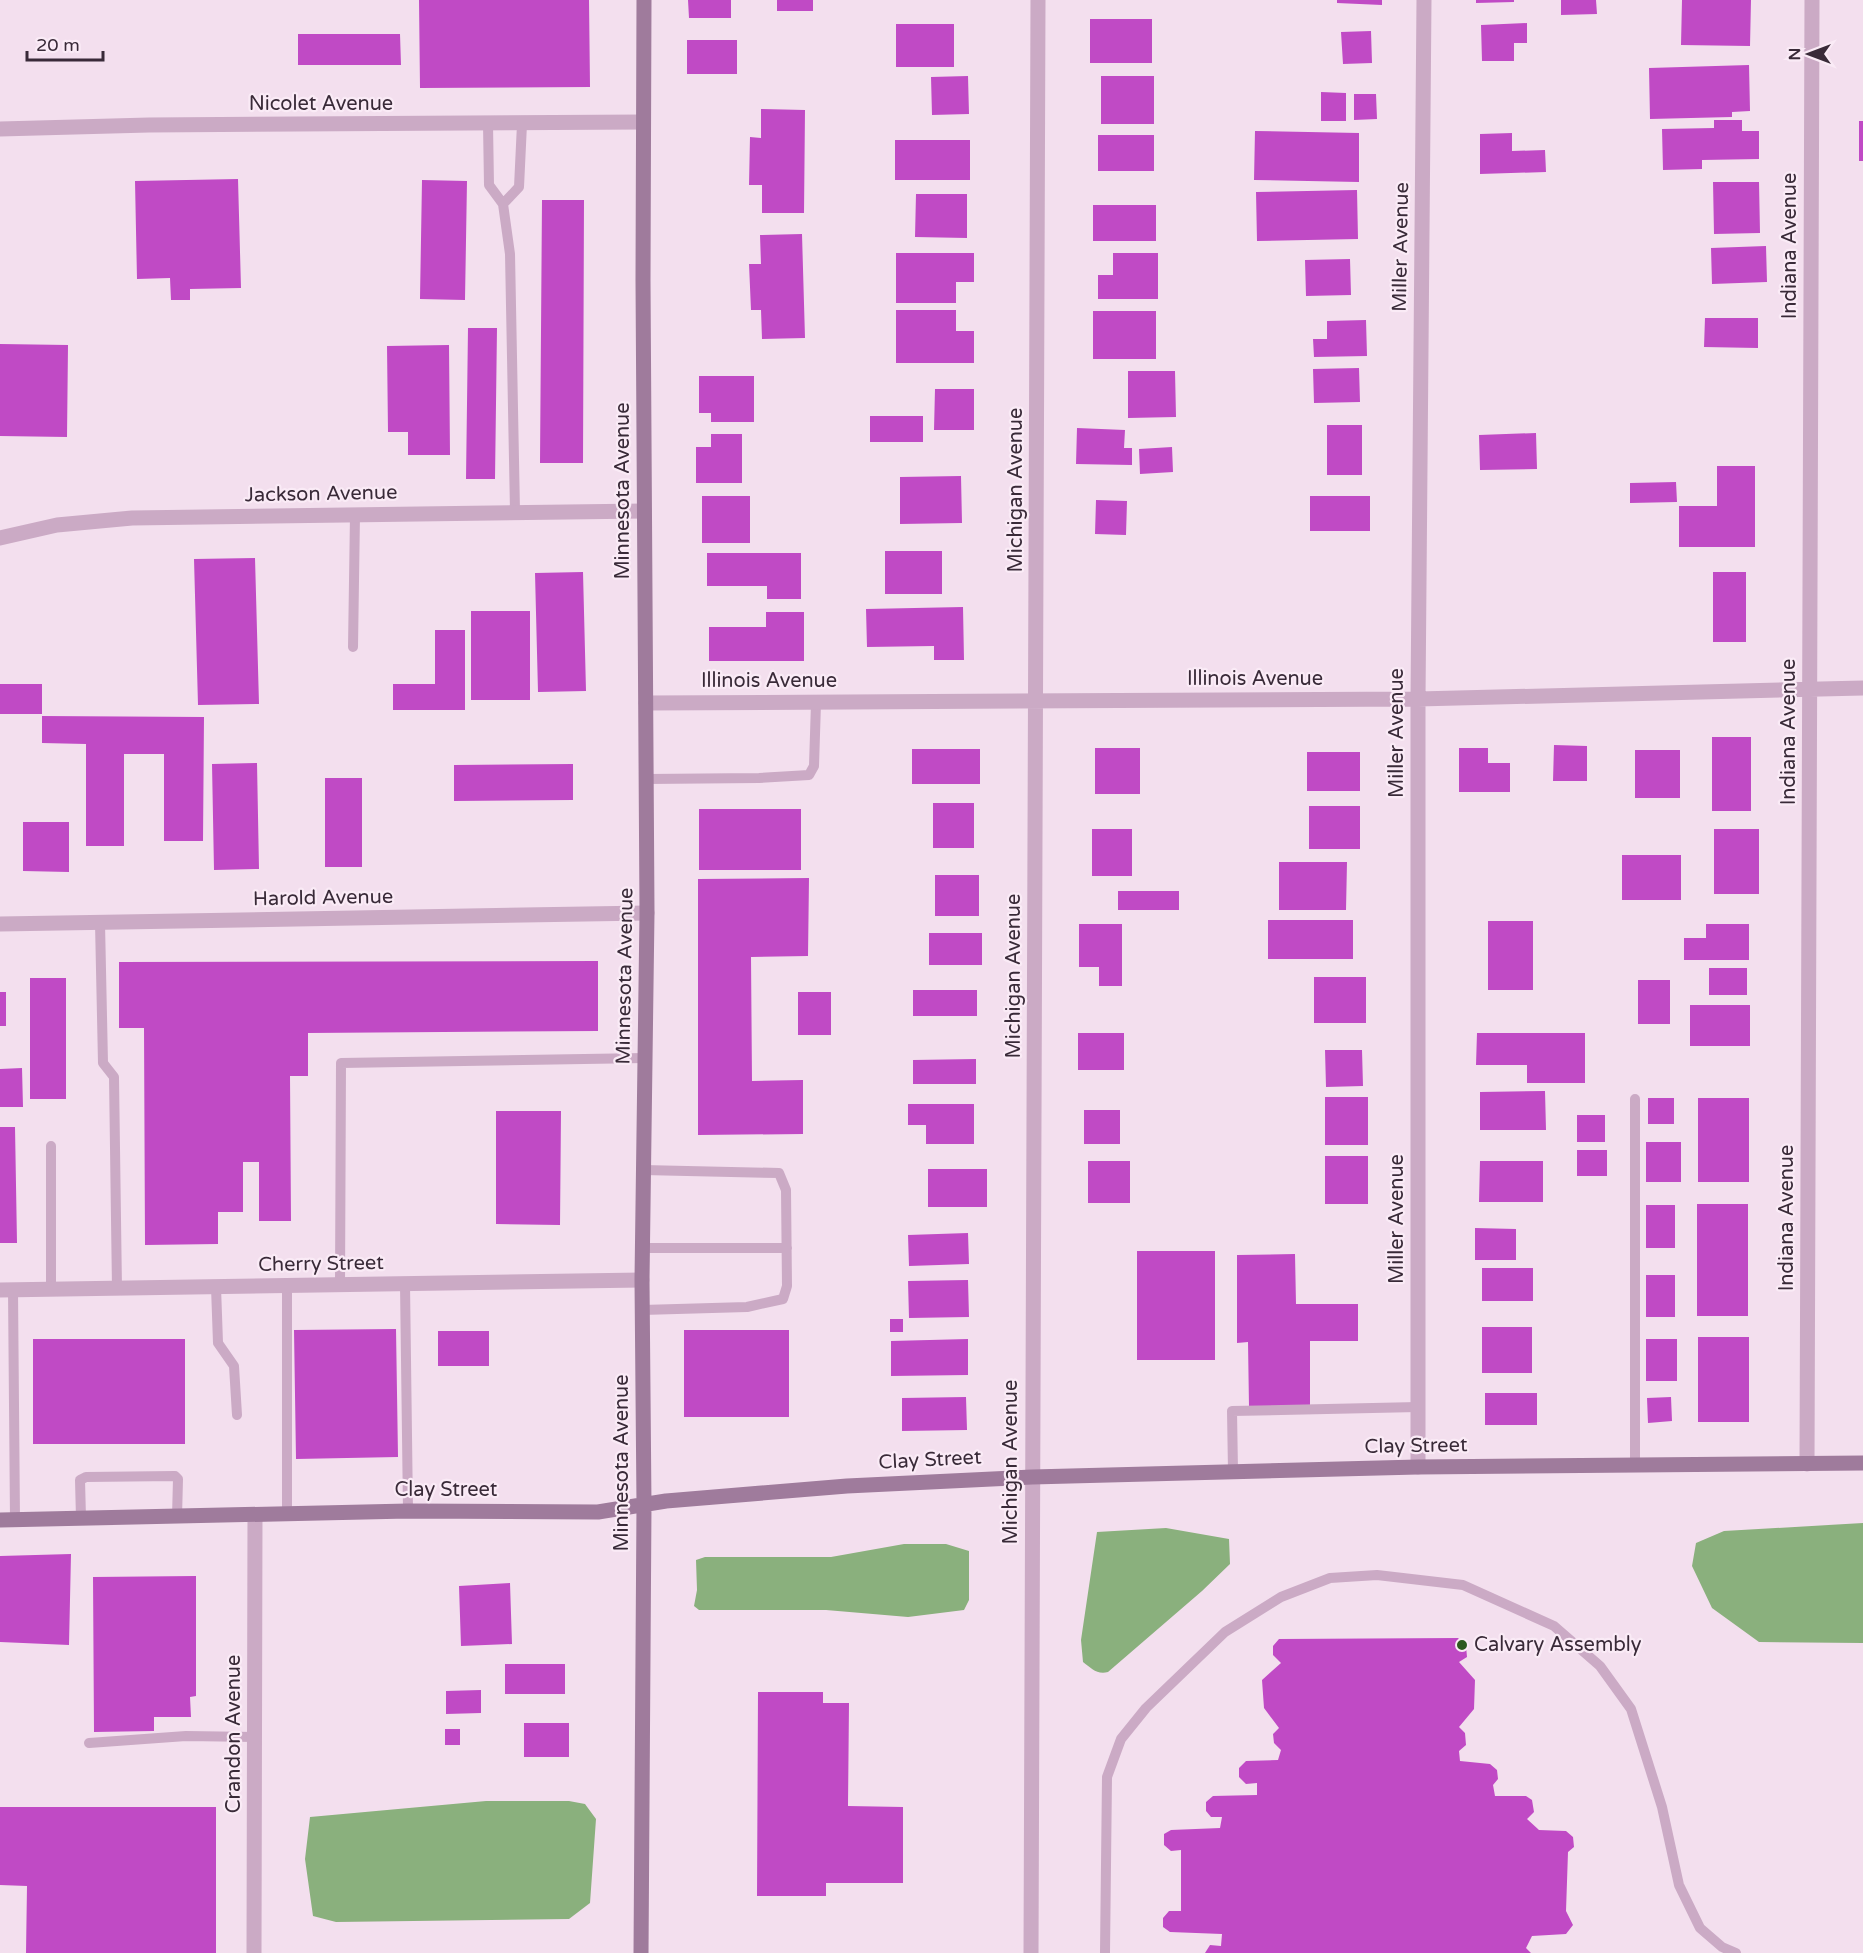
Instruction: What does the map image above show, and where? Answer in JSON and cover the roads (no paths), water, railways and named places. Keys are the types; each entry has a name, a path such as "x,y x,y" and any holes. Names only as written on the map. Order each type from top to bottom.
{"street":[{"name":"Minnesota Avenue","path":"641,1953 644,1505 642,1248 647,913 644,0"},
{"name":"Michigan Avenue","path":"1031,1953 1038,0"},
{"name":"Miller Avenue","path":"1418,1467 1418,699 1424,0"},
{"name":"Indiana Avenue","path":"1807,1464 1812,0"},
{"name":"Nicolet Avenue","path":"0,129 149,125 643,122"},
{"name":"Jackson Avenue","path":"0,538 57,525 132,518 644,511"},
{"name":"Illinois Avenue","path":"646,703 1418,699 1863,688"},
{"name":"Harold Avenue","path":"0,924 647,913"},
{"name":"Cherry Street","path":"7,1290 642,1280"},
{"name":"Clay Street","path":"8,1520 408,1511 598,1512 644,1505 847,1486 1032,1476 1418,1467 1863,1463"},
{"name":"Crandon Avenue","path":"254,1953 255,1515"}],"lane":[{"path":"488,124 489,185 503,204 510,254 516,511"},
{"path":"503,204 519,187 522,124"},
{"path":"353,647 355,514"},
{"path":"647,779 809,775 814,766 816,703"},
{"path":"100,923 103,1064 114,1077 117,1288"},
{"path":"340,1285 341,1063 645,1058"},
{"path":"1635,1099 1635,1465"},
{"path":"51,1146 51,1290"},
{"path":"642,1310 747,1307 783,1299 787,1286 786,1190 779,1173 643,1170"},
{"path":"642,1248 787,1248"},
{"path":"405,1284 408,1511"},
{"path":"287,1286 287,1514"},
{"path":"216,1287 218,1343 234,1366 237,1415"},
{"path":"7,1290 8,1520"},
{"path":"1233,1471 1232,1411 1418,1407"},
{"path":"81,1518 80,1480 86,1476 175,1476 178,1479 177,1516"},
{"path":"1105,1953 1107,1777 1121,1739 1146,1708 1225,1632 1281,1597 1330,1578 1377,1575 1463,1585 1554,1626 1600,1666 1631,1709 1662,1807 1679,1885 1700,1928 1722,1947 1736,1953"},
{"path":"89,1743 186,1736 255,1737"}],"place":[{"name":"Calvary Assembly","path":"1462,1645"}]}
